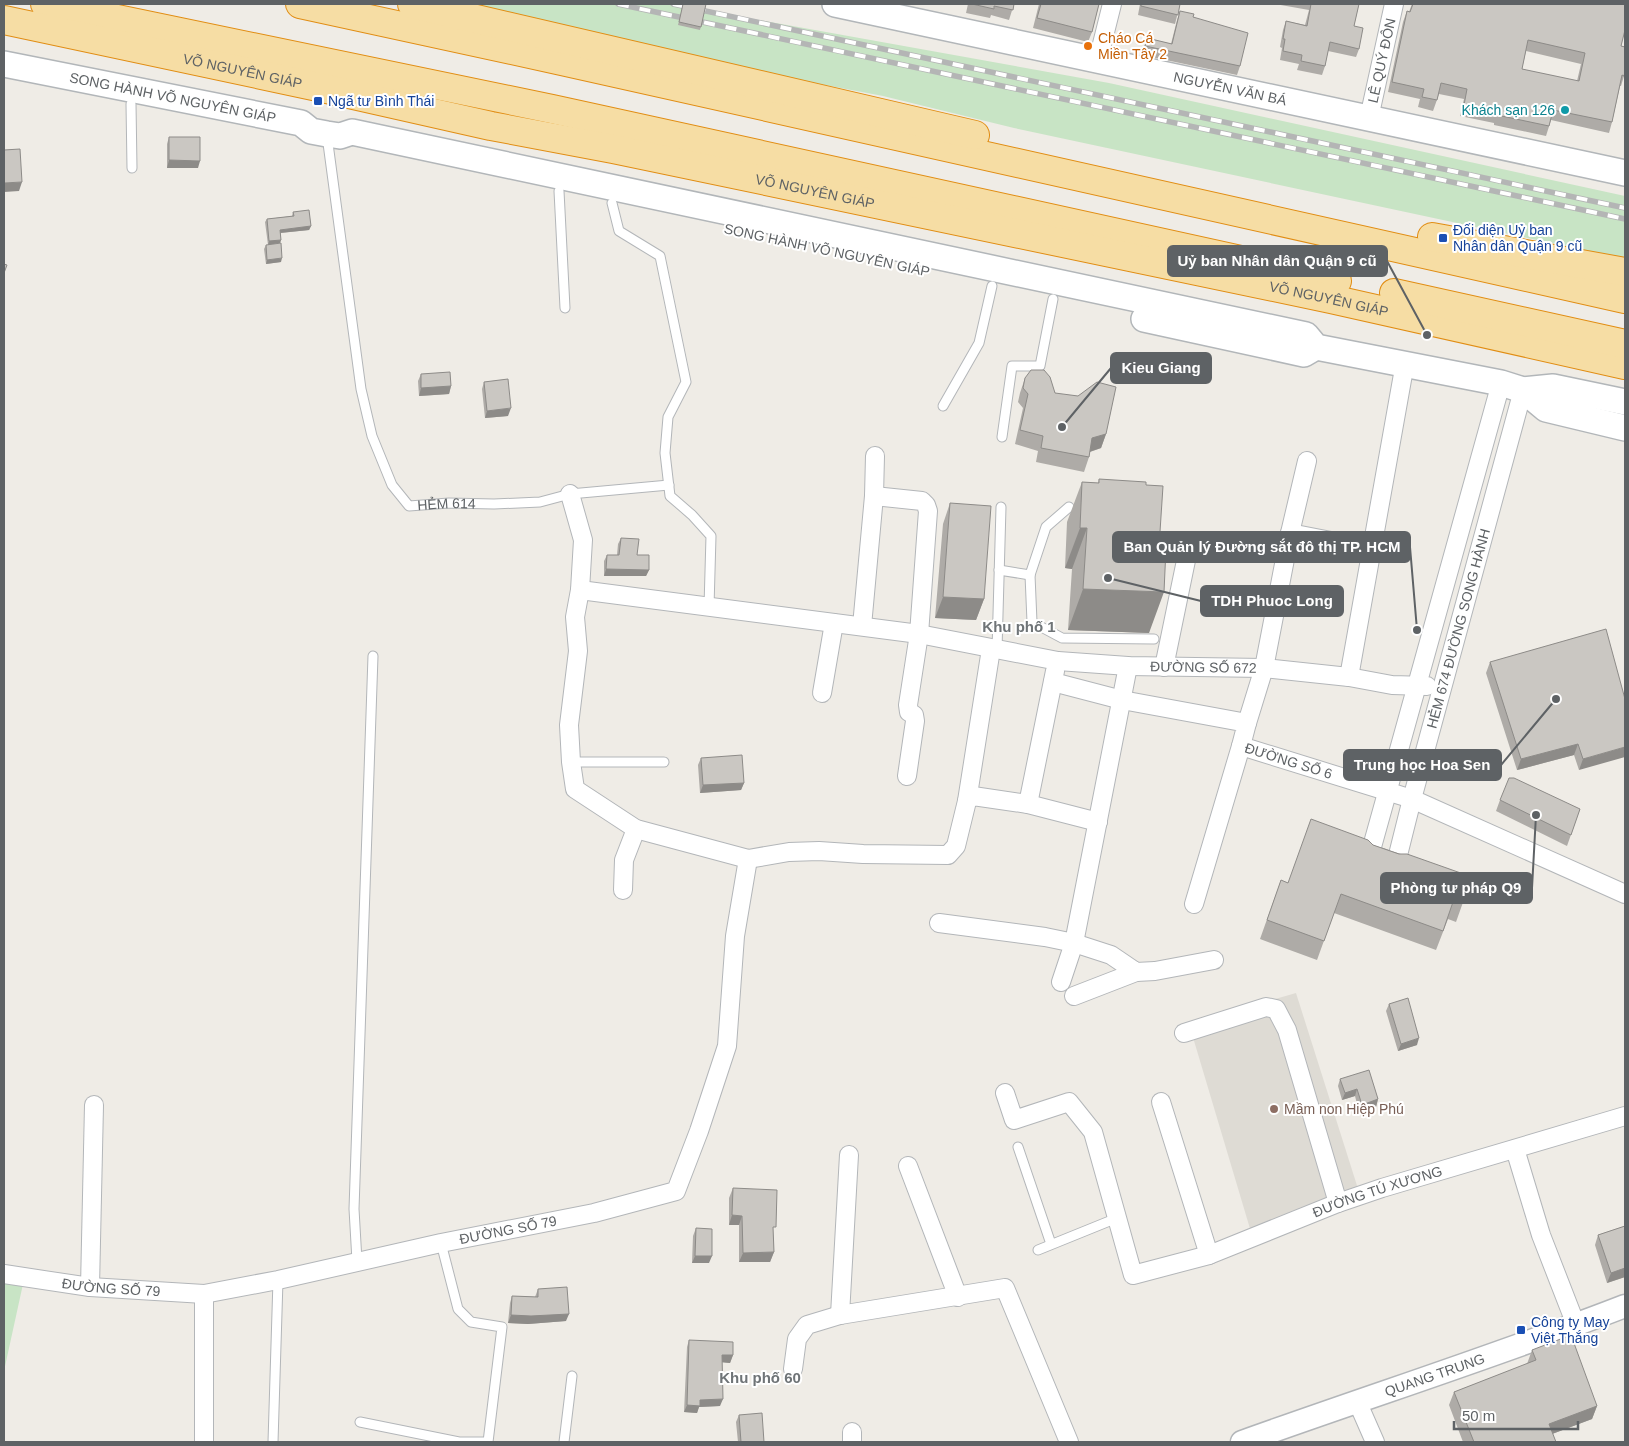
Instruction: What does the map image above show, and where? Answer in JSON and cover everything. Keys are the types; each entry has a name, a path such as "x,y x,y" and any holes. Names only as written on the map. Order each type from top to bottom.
{"highway":[{"name":"VÕ NGUYÊN GIÁP","path":"45,4 230,41 744,150 1625,344"},
{"path":"300,4 562,60 910,140 965,150 1625,299"},
{"path":"412,4 912,119 994,140 1425,235 1614,270"},
{"name":"VÕ NGUYÊN GIÁP","path":"4,20 311,85 492,126 613,149 1322,297 1625,365"},
{"path":"1425,235 1454,260"},
{"path":"1556,282 1614,270"}],"main road":[{"name":"NGUYỄN VĂN BÁ","path":"835,4 1625,173"},
{"name":"SONG HÀNH VÕ NGUYÊN GIÁP","path":"4,64 302,123 353,146 1304,354 1316,347"},
{"path":"4,80 294,134 326,133"},
{"name":"SONG HÀNH VÕ NGUYÊN GIÁP","path":"326,133 352,132 1306,335 1316,347 1405,363 1512,386 1553,387 1625,402"},
{"name":"SONG HÀNH VÕ NGUYÊN GIÁP","path":"1512,386 1546,409 1625,428"}],"street":[{"path":"1098,60 1112,4"},
{"name":"LÊ QUÝ ĐÔN","path":"1369,118 1394,4"},
{"path":"1349,677 1405,363"},
{"name":"HẺM 674 ĐƯỜNG SONG HÀNH","path":"1512,386 1442,687 1396,863 1370,854 1416,685 1512,386"},
{"path":"862,626 874,496 875,456"},
{"path":"1247,723 1264,668 1290,533 1307,461"},
{"path":"570,494 583,540 580,590 575,617 578,651 569,725 575,790 636,829 748,859 789,852 819,851 863,854 948,854 956,846 967,801 994,649"},
{"path":"874,496 922,501 928,511 920,634 908,705 909,712 914,715 915,721 906,776"},
{"path":"1290,533 1372,549"},
{"path":"1164,667 1190,541"},
{"name":"ĐƯỜNG SỐ 672","path":"580,590 920,634 1058,661 1128,666 1264,668 1349,677 1392,685 1442,687"},
{"path":"822,693 834,623"},
{"path":"1028,804 1058,661"},
{"path":"1061,982 1074,943 1128,666"},
{"name":"ĐƯỜNG SỐ 6","path":"1053,682 1122,700 1247,723 1241,746 1412,799 1625,894"},
{"path":"1194,904 1241,746"},
{"path":"967,801 973,796 1028,804 1098,822"},
{"path":"623,890 624,860 636,829"},
{"name":"ĐƯỜNG SỐ 79","path":"4,1274 90,1287 204,1294 278,1280 441,1243 594,1213 676,1191 727,1046 734,936 748,859"},
{"path":"939,923 1045,937 1074,943 1111,956 1136,972"},
{"path":"1074,996 1136,972 1155,971 1214,960"},
{"path":"1184,1033 1266,1007 1276,1009 1287,1030 1338,1203"},
{"path":"1005,1093 1014,1120 1068,1102 1093,1132 1117,1218"},
{"path":"1161,1102 1209,1255"},
{"path":"90,1287 94,1105"},
{"name":"ĐƯỜNG TÚ XƯƠNG","path":"1117,1218 1133,1275 1209,1255 1338,1203 1382,1188 1625,1116"},
{"path":"1515,1149 1541,1236 1576,1325"},
{"path":"840,1315 848,1155"},
{"path":"908,1166 958,1297"},
{"path":"794,1368 797,1339 807,1325 840,1315 1005,1288 1069,1442"},
{"path":"204,1294 204,1442"},
{"name":"QUANG TRUNG","path":"1242,1442 1576,1325 1625,1306"},
{"path":"1357,1401 1375,1442"}],"lane":[{"path":"131,104 132,168"},
{"name":"HẺM 614","path":"326,133 361,389 372,436 392,485 409,506 449,503 540,502 570,494"},
{"path":"559,191 565,308"},
{"path":"612,203 619,231 660,256 686,382 668,417 665,453 670,496 712,536 709,607"},
{"path":"943,406 979,343 992,286"},
{"path":"1002,436 1012,366 1040,366 1053,299"},
{"path":"570,494 669,485"},
{"path":"994,649 1001,507"},
{"path":"1069,507 1046,527 1030,575 1032,622 1062,638 1154,639"},
{"path":"999,570 1030,575"},
{"path":"357,1261 354,1209 373,656"},
{"path":"571,762 664,762"},
{"path":"1018,1148 1051,1244"},
{"path":"1038,1250 1117,1218"},
{"path":"360,1422 459,1442 487,1442 502,1327 471,1322 458,1310 441,1243"},
{"path":"273,1442 278,1280"},
{"path":"564,1442 572,1376"}],"shaded area":[{"name":"Mầm non Hiệp Phú","path":"1296,993 1360,1195 1251,1232 1189,1024"}],"green space":[{"path":"457,4 670,4 1109,83 1625,196 1625,259 1014,128 883,96 788,78"},
{"path":"4,1279 23,1284 4,1371"}],"building":[{"path":"683,4 706,4 701,27 679,22"},
{"path":"972,4 1014,4 1013,10 994,6 994,9"},
{"path":"1041,4 1099,4 1092,32 1037,18"},
{"path":"1141,4 1180,4 1178,15 1141,6"},
{"path":"1311,4 1359,4 1354,26 1363,28 1359,49 1330,42 1325,66 1301,61 1302,55 1283,51 1286,21 1307,26"},
{"path":"1413,4 1625,4 1625,30 1621,46 1625,47 1625,72 1624,76 1622,75 1612,122 1553,110 1549,126 1497,115 1498,113 1464,105 1467,89 1441,83 1437,100 1422,97 1424,89 1392,82 1407,11 1410,12","holes":["1528,40 1585,53 1579,81 1522,69"]},
{"path":"1180,11 1194,14 1193,17 1248,33 1240,66 1145,46 1147,38 1172,44"},
{"path":"169,137 200,137 200,161 169,160"},
{"path":"20,149 22,182 4,183 4,150"},
{"path":"309,210 311,226 280,230 281,240 269,241 267,219 294,216 293,212"},
{"path":"281,243 282,258 267,260 266,245"},
{"path":"1031,370 1044,370 1050,377 1055,393 1078,396 1097,382 1116,387 1106,434 1092,438 1089,457 1041,448 1043,436 1020,430 1028,394 1023,388 1025,378"},
{"path":"450,372 451,386 421,388 421,374"},
{"path":"508,379 511,408 487,411 484,382"},
{"path":"1099,479 1146,482 1146,485 1163,486 1159,547 1166,548 1164,592 1083,589 1087,528 1080,528 1082,482 1099,483"},
{"path":"950,503 991,506 984,599 943,597"},
{"path":"621,538 639,539 637,555 649,555 649,570 606,569 607,555 619,555"},
{"path":"1606,629 1625,699 1625,747 1583,759 1578,744 1521,759 1490,662"},
{"path":"742,755 744,783 703,785 701,758"},
{"path":"1509,778 1514,778 1580,809 1571,835 1500,800"},
{"path":"1311,819 1368,840 1373,845 1399,854 1407,854 1472,877 1463,903 1454,899 1443,931 1341,894 1324,941 1267,920 1281,880 1288,883"},
{"path":"1408,998 1419,1038 1401,1044 1389,1004"},
{"path":"1369,1070 1378,1099 1362,1105 1357,1089 1345,1093 1340,1079"},
{"path":"733,1188 777,1190 776,1227 773,1227 774,1252 743,1253 742,1216 732,1215"},
{"path":"1625,1226 1625,1268 1611,1273 1598,1235"},
{"path":"696,1228 712,1229 712,1256 695,1256"},
{"path":"567,1287 569,1314 511,1315 512,1296 538,1297 538,1289"},
{"path":"1571,1335 1597,1406 1549,1424 1556,1442 1474,1442 1454,1392 1536,1360 1532,1350"},
{"path":"689,1340 733,1342 733,1355 722,1355 723,1399 700,1400 700,1406 687,1405"},
{"path":"762,1413 764,1442 741,1442 739,1415"}],"railway":[{"path":"618,4 1625,219"},
{"path":"673,4 1625,208"}],"place":[{"name":"Cháo Cá Miền Tây 2","path":"1088,46"},
{"name":"Ngã tư Bình Thái","path":"318,101"},
{"name":"Khách sạn 126","path":"1565,110"},
{"name":"Đối diện Uỷ ban Nhân dân Quận 9 cũ","path":"1443,238"},
{"name":"Uỷ ban Nhân dân Quận 9 cũ","path":"1427,335"},
{"name":"Kieu Giang","path":"1062,427"},
{"name":"TDH Phuoc Long","path":"1108,578"},
{"name":"Ban Quản lý Đường sắt đô thị TP. HCM","path":"1417,630"},
{"name":"Trung học Hoa Sen","path":"1556,699"},
{"name":"Phòng tư pháp Q9","path":"1536,815"},
{"name":"Mầm non Hiệp Phú","path":"1274,1109"},
{"name":"Công ty May Việt Thắng","path":"1521,1330"}],"district":[{"name":"Khu phố 1","path":"1019,627"},
{"name":"Khu phố 60","path":"760,1378"}]}
